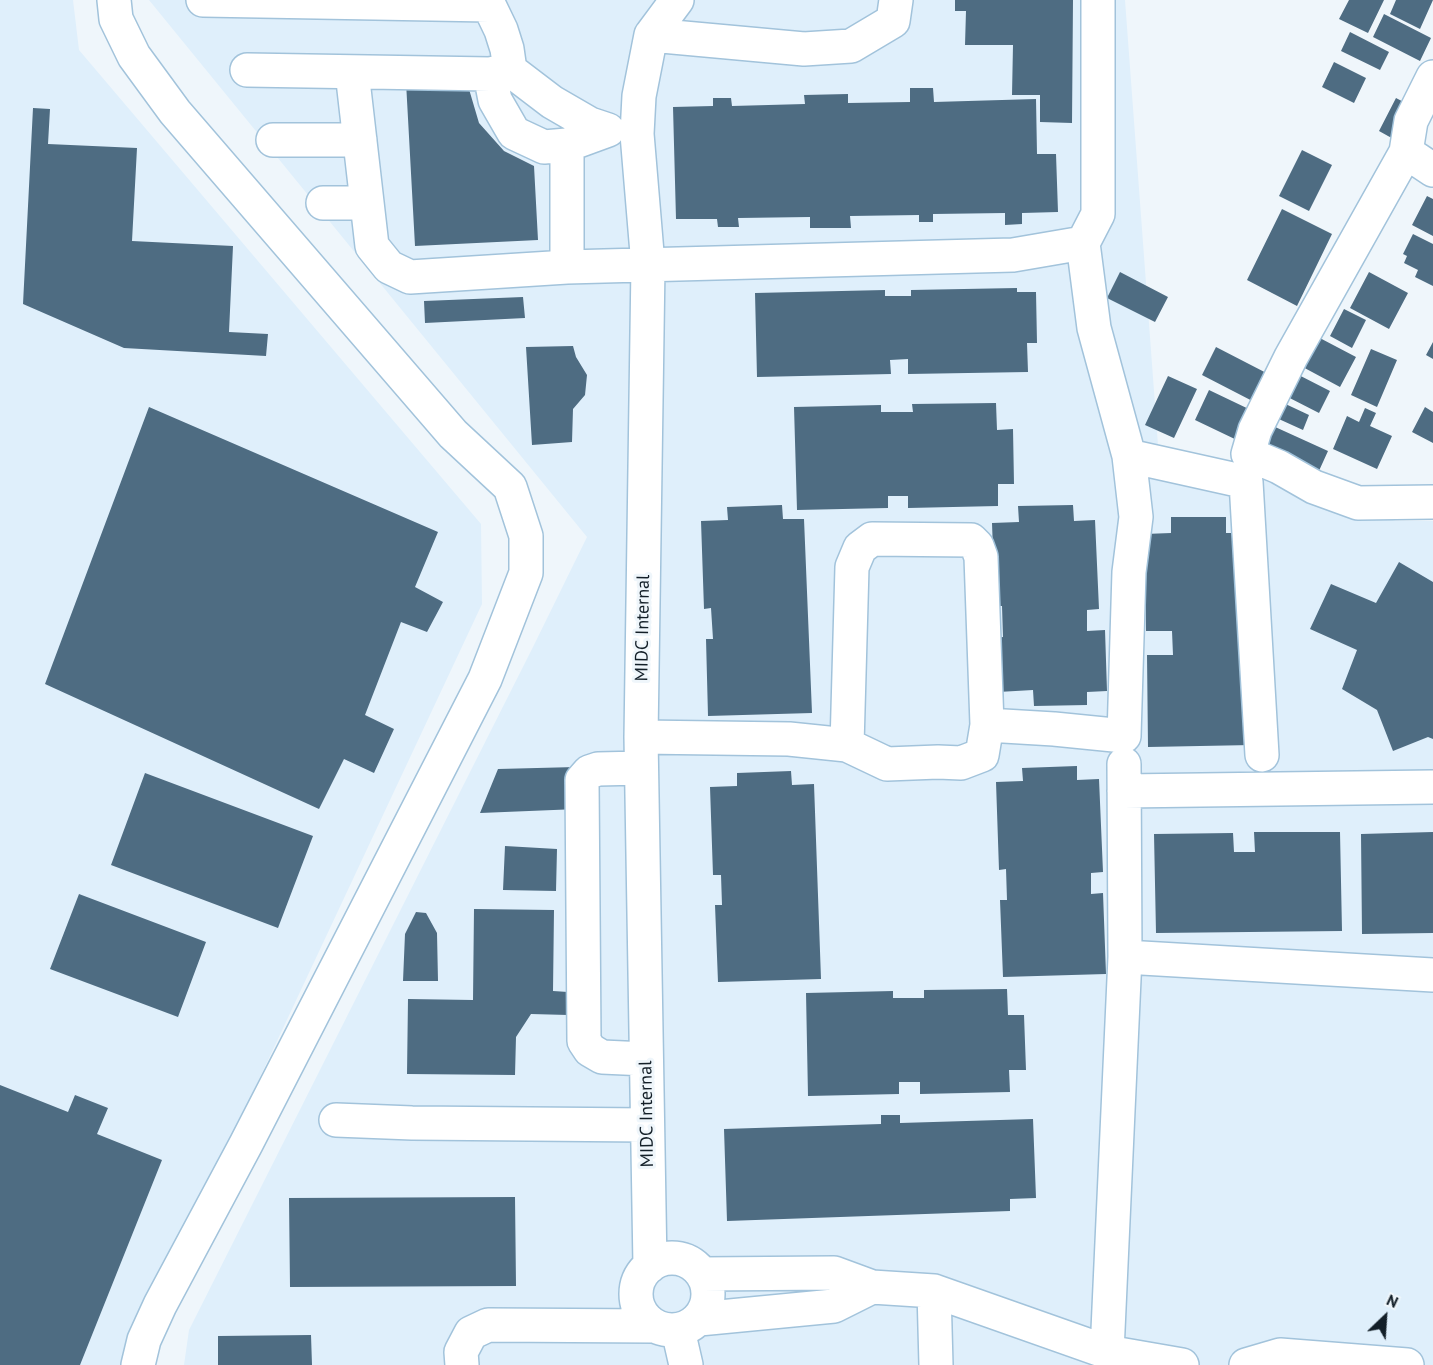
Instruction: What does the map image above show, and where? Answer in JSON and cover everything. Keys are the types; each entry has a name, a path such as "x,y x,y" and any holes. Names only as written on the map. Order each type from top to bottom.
{"street":[{"path":"114,0 116,19 134,56 175,112 453,434 510,487 526,536 526,573 485,679 246,1144 160,1305 144,1340 138,1365"},
{"path":"203,0 490,2 507,49 495,100 514,133 544,147 567,145 622,132"},
{"name":"MIDC Internal","path":"650,1266 641,752 648,265 622,132 639,96 651,36 677,0"},
{"path":"651,36 804,49 851,46 893,21 896,0"},
{"path":"987,724 1124,736 1129,572 1136,517 1129,456 1094,328 1083,243 1098,214 1098,0"},
{"path":"247,70 500,72 590,124 622,132"},
{"path":"352,72 372,246 389,267 410,277 567,267 1013,255 1083,243"},
{"path":"1433,77 1411,121 1406,152 1291,357 1255,430 1248,454 1279,467 1314,487 1358,503 1433,502"},
{"path":"273,140 360,140"},
{"path":"567,145 567,267"},
{"path":"1406,152 1433,170"},
{"path":"323,203 367,203"},
{"path":"1129,456 1246,482 1262,755"},
{"path":"645,1059 602,1057 590,1050 584,1041 582,780 589,772 641,752 789,739 847,745 888,764 961,763 982,755 987,724 981,557 977,546 971,540 872,539 860,548 852,567 847,745"},
{"path":"1107,1352 1125,957 1124,777 1433,787"},
{"path":"1125,957 1433,975"},
{"path":"336,1120 647,1125"},
{"path":"672,1258 684,1260 694,1266 702,1274 707,1285 708,1297 705,1308 677,1325 646,1319 639,1309 636,1297 637,1285 650,1266 660,1260 672,1258"},
{"path":"702,1274 834,1273 872,1287 934,1291 1107,1352 1182,1365"},
{"path":"834,1273 834,1306"},
{"path":"462,1365 461,1352 471,1333 488,1325 677,1325 834,1306 872,1287"},
{"path":"934,1291 936,1365"},
{"path":"677,1325 686,1365"},
{"path":"1246,1365 1280,1355 1407,1365"}],"shaded area":[{"path":"0,0 73,0 79,50 481,524 482,604 125,1365 0,1365"},
{"path":"149,0 1125,0 1158,445 1396,521 1433,521 1433,1365 184,1365 189,1330 587,537"}],"building":[{"path":"955,0 1073,0 1072,123 1040,122 1040,95 1012,95 1013,45 965,45 966,11 955,11"},
{"path":"1349,0 1384,0 1368,33 1339,19"},
{"path":"1396,0 1433,0 1420,29 1390,14"},
{"path":"1384,14 1431,38 1420,61 1373,37"},
{"path":"1350,32 1389,52 1380,70 1341,51"},
{"path":"1334,62 1366,78 1354,103 1322,87"},
{"path":"466,79 479,123 504,151 534,166 538,240 415,246 406,82"},
{"path":"910,88 933,88 934,102 1036,99 1037,154 1056,154 1058,212 1022,213 1022,224 1005,225 1005,213 933,214 933,222 919,222 919,215 850,216 851,228 810,228 810,217 738,218 739,227 718,227 717,219 676,219 673,107 713,106 713,98 731,98 732,106 805,104 804,95 848,94 848,103 910,102"},
{"path":"1396,98 1415,108 1397,141 1379,131"},
{"path":"33,108 50,109 48,144 137,148 132,241 233,246 229,332 268,334 266,356 124,348 23,304"},
{"path":"1302,150 1332,165 1309,211 1279,196"},
{"path":"1427,196 1433,199 1433,236 1412,225"},
{"path":"1282,209 1332,234 1297,306 1247,280"},
{"path":"1413,234 1433,244 1433,286 1415,277 1418,270 1404,263 1407,256 1403,254"},
{"path":"1120,272 1168,297 1155,322 1107,298"},
{"path":"1369,272 1408,293 1389,329 1350,308"},
{"path":"1017,288 1017,292 1036,292 1037,343 1027,343 1028,372 908,374 908,359 890,360 891,374 757,377 755,293 885,290 885,296 911,296 911,290"},
{"path":"523,297 525,318 425,323 424,301"},
{"path":"1344,309 1366,320 1352,348 1330,336"},
{"path":"1316,336 1356,357 1340,387 1299,365"},
{"path":"1433,342 1433,359 1426,355"},
{"path":"573,346 576,357 587,375 585,395 573,409 572,442 532,445 526,347"},
{"path":"1216,347 1278,379 1264,407 1202,375"},
{"path":"1371,349 1397,360 1377,407 1351,395"},
{"path":"1287,369 1330,391 1319,413 1276,391"},
{"path":"1168,376 1197,389 1174,438 1145,425"},
{"path":"1209,390 1255,412 1241,442 1195,420"},
{"path":"1277,400 1309,415 1303,430 1270,415"},
{"path":"996,403 997,430 1013,429 1014,484 998,484 998,506 908,508 908,496 888,496 888,508 797,510 794,407 881,405 881,412 913,412 912,404"},
{"path":"149,407 438,532 415,587 443,602 427,632 401,622 365,715 394,729 374,773 344,759 319,809 45,684"},
{"path":"1425,407 1433,412 1433,443 1412,432"},
{"path":"1365,408 1376,413 1370,426 1392,436 1377,469 1333,449 1347,416 1359,422"},
{"path":"1273,426 1328,451 1318,473 1263,448"},
{"path":"782,505 783,519 804,519 812,713 708,716 706,639 713,639 711,608 704,609 701,521 728,520 727,507"},
{"path":"1073,505 1074,521 1095,520 1099,609 1087,610 1087,631 1105,630 1107,691 1087,692 1087,705 1034,706 1033,690 998,692 996,638 1003,637 1002,606 995,606 992,523 1019,522 1018,506"},
{"path":"1171,517 1226,517 1226,533 1248,533 1252,745 1148,747 1147,655 1173,655 1172,631 1146,631 1145,534 1171,533"},
{"path":"1399,562 1433,582 1433,739 1428,737 1393,751 1377,710 1342,689 1357,650 1310,629 1331,584 1376,603"},
{"path":"1077,766 1077,780 1099,779 1103,872 1091,873 1091,894 1103,893 1106,974 1003,977 1000,900 1007,900 1006,869 999,870 996,782 1023,781 1022,768"},
{"path":"576,767 578,809 480,813 498,769"},
{"path":"791,771 792,785 814,784 821,979 718,982 715,905 722,905 721,875 713,875 710,787 737,786 737,773"},
{"path":"145,773 313,836 278,928 111,865"},
{"path":"1254,832 1340,832 1342,931 1156,933 1154,834 1233,833 1234,852 1255,852"},
{"path":"1433,832 1433,933 1362,934 1361,834"},
{"path":"505,846 557,849 556,891 503,890"},
{"path":"79,894 206,942 178,1017 50,969"},
{"path":"474,909 554,910 553,991 568,992 568,1015 531,1014 516,1037 515,1075 407,1074 408,999 473,1000"},
{"path":"416,912 426,913 437,933 438,981 403,981 405,934"},
{"path":"1007,989 1008,1015 1024,1015 1026,1070 1009,1070 1010,1092 920,1094 920,1082 899,1082 899,1094 808,1096 806,993 893,991 893,998 924,998 924,990"},
{"path":"0,1085 68,1112 75,1095 108,1108 97,1134 162,1160 80,1365 0,1365"},
{"path":"881,1115 900,1115 900,1123 1033,1119 1036,1198 1010,1199 1010,1211 727,1221 724,1129 881,1124"},
{"path":"515,1197 516,1286 290,1287 289,1198"},
{"path":"311,1335 312,1365 218,1365 218,1336"}]}
